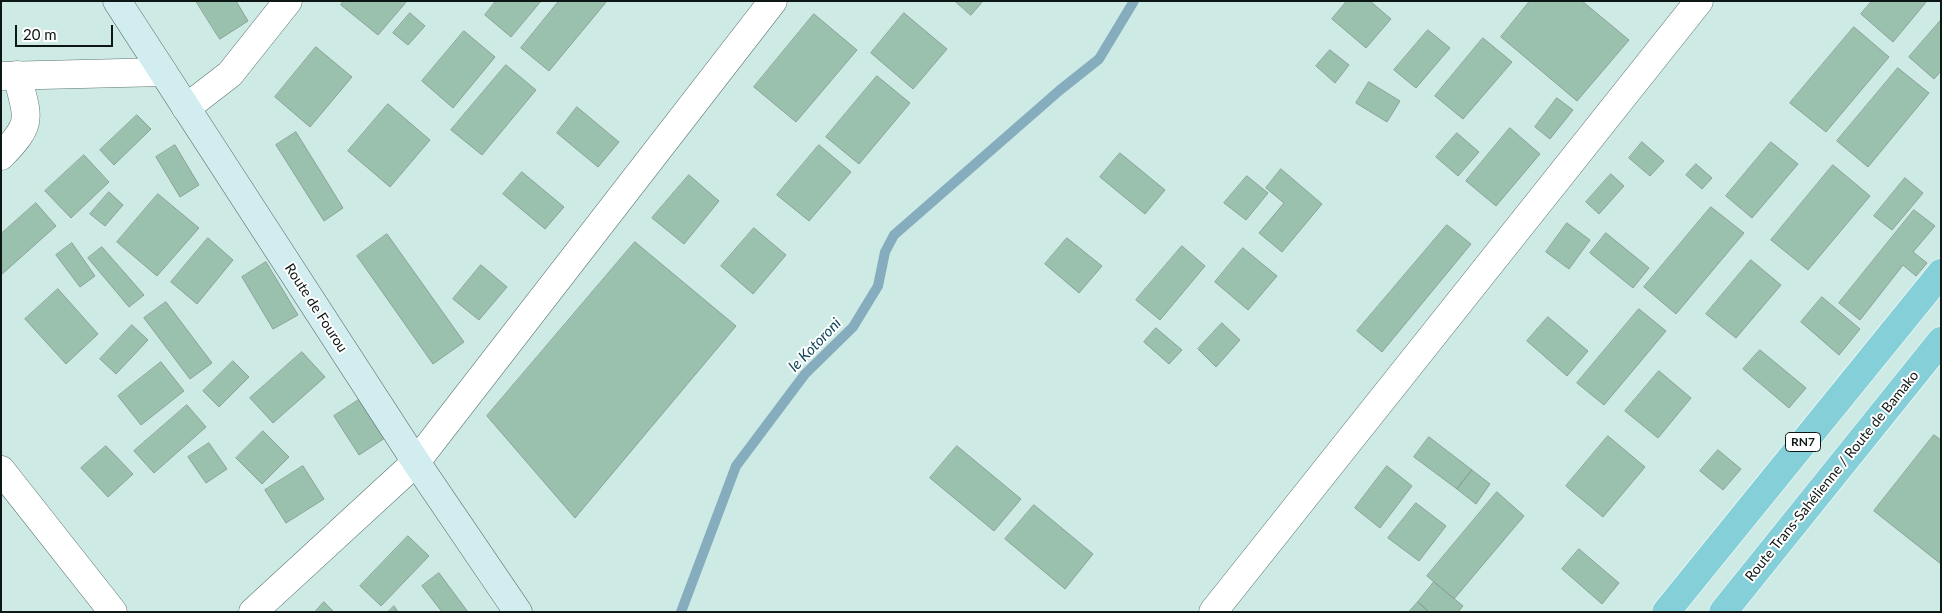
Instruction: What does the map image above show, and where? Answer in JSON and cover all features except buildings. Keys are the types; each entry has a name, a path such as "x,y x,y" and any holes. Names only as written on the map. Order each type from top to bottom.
{"highway":[{"name":"RN7","path":"1666,612 1941,273"},
{"name":"Route Trans-Sahélienne / Route de Bamako","path":"1723,612 1941,340"}],"main road":[{"name":"Route de Fourou","path":"117,1 416,462 518,612"}],"street":[{"path":"186,108 230,74 288,1"},
{"path":"253,612 416,462 773,1"},
{"path":"1213,612 1699,1"},
{"path":"1,156 21,135 26,122 9,76 163,72"},
{"path":"1,470 113,612"}],"waterway":[{"name":"le Kotoroni","path":"681,612 736,466 805,374 853,327 878,286 885,252 894,235 1060,90 1099,59 1134,1"}]}
